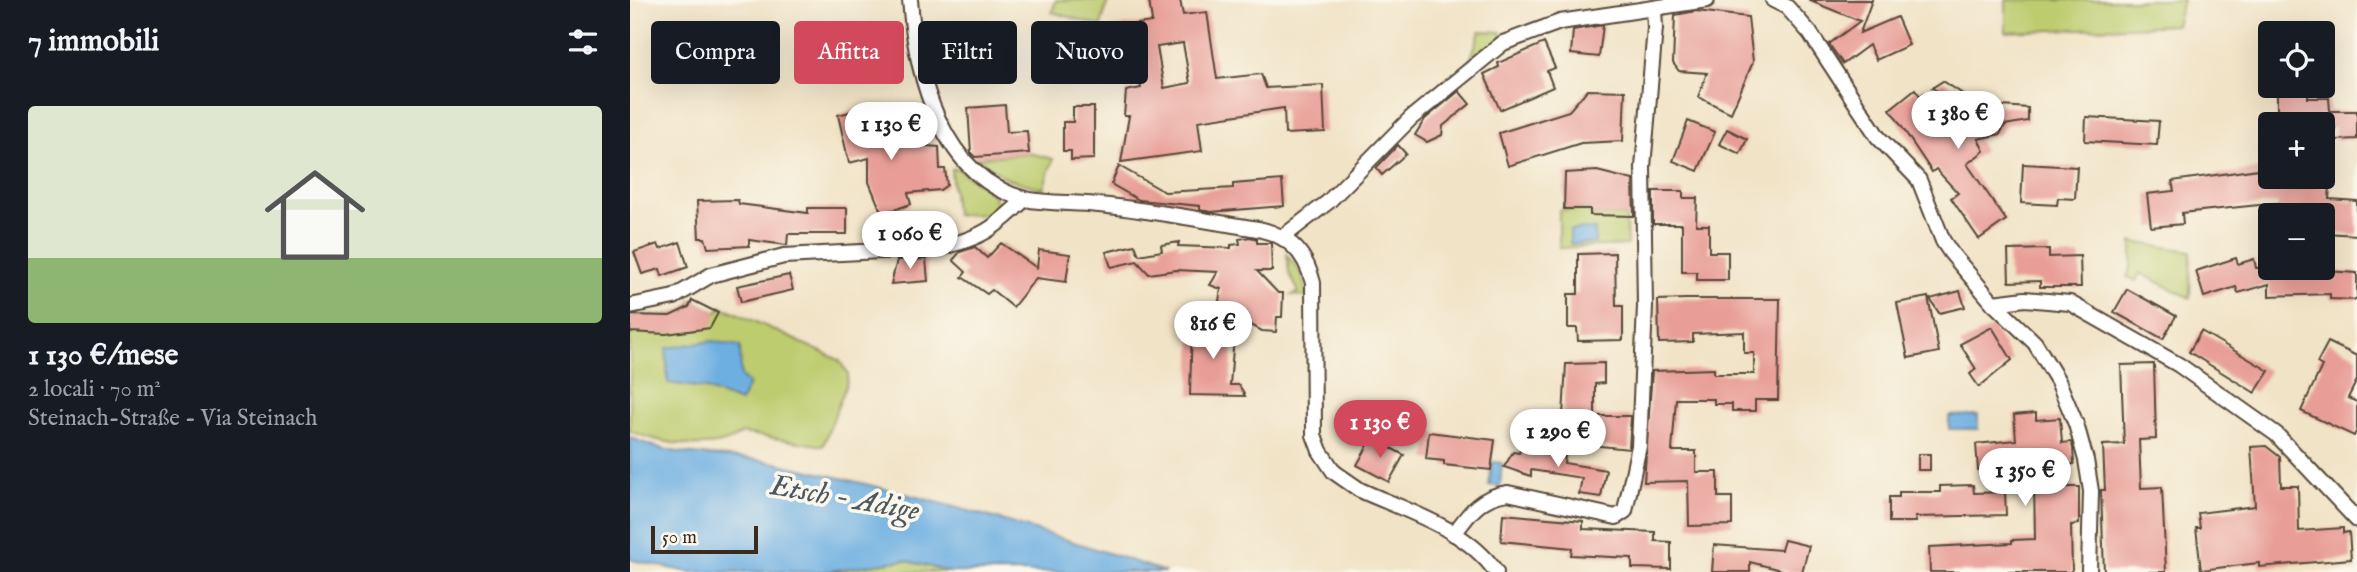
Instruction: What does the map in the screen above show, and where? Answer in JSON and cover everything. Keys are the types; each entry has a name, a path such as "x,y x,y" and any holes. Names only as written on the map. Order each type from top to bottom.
{"street":[{"path":"909,0 920,65 950,142 961,159 980,177 1025,199 1115,207 1261,229 1284,236 1308,266 1312,283 1314,435 1320,452 1345,482 1454,534 1473,547 1496,572"},
{"path":"1284,236 1328,202 1411,118 1503,43 1560,22 1707,0"},
{"path":"1773,0 1787,7 1810,33 1878,137 1919,180 1943,241 1993,303 2035,343 2058,382 2076,424 2091,491 2089,572"},
{"path":"1454,534 1471,510 1496,495 1508,493 1616,517 1625,511 1639,446 1645,306 1643,167 1655,28 1654,8"},
{"path":"630,306 650,304 677,296 711,275 784,256 939,248 956,244 987,233 1025,199"},
{"path":"1993,303 2025,299 2070,303 2179,365 2276,434 2357,520"}],"green space":[{"path":"1056,0 1108,0 1102,21 1084,21 1052,12"},
{"path":"2006,0 2183,0 2176,25 2006,32"},
{"path":"1480,31 1501,32 1502,39 1468,67"},
{"path":"1029,153 1053,159 1043,189 1008,179 977,158"},
{"path":"958,168 993,196 998,209 994,214 955,215 951,169"},
{"path":"1590,209 1590,215 1626,216 1627,245 1559,248 1559,210"},
{"path":"2132,242 2191,251 2190,298 2140,273 2136,281 2127,277 2132,265"},
{"path":"1287,255 1303,275 1307,297 1292,295 1299,292 1289,273"},
{"path":"692,300 717,313 720,307 730,310 839,360 848,374 847,382 823,446 742,433 717,444 687,445 630,431 630,314 665,316 681,312"},
{"path":"904,560 950,572 823,572"}],"water":[{"path":"1595,229 1595,243 1570,244 1570,230"},
{"path":"712,341 740,346 741,377 749,384 740,402 703,388 668,383 666,348"},
{"path":"1978,415 1978,429 1949,429 1949,416"},
{"name":"Etsch - Adige","path":"630,437 683,453 776,463 874,486 1021,526 1165,572 950,572 904,560 823,572 689,572 636,561 630,559"},
{"path":"1492,462 1502,463 1500,486 1489,485"}],"building":[{"path":"1149,0 1180,0 1183,15 1207,12 1217,79 1261,74 1266,88 1323,85 1325,132 1285,134 1284,108 1198,121 1202,151 1121,162 1129,116 1124,116 1126,91 1141,88 1140,84 1148,84 1148,23 1152,22","holes":["1183,43 1190,83 1164,88 1157,47"]},
{"path":"1808,0 1872,0 1860,33 1897,17 1909,45 1876,60 1869,45 1843,64 1829,44 1860,21"},
{"path":"1696,11 1748,17 1753,62 1731,113 1698,97 1707,73 1679,71 1673,63 1675,15"},
{"path":"1603,25 1599,57 1571,54 1573,30"},
{"path":"1544,43 1555,68 1547,71 1553,87 1500,110 1484,74 1499,67 1498,63"},
{"path":"1943,81 1969,98 1964,106 1932,88"},
{"path":"1915,89 1920,96 1924,93 1951,134 1960,123 1968,126 1971,110 1976,104 2028,108 2028,121 2005,125 2000,134 1978,139 1984,151 1967,164 2006,220 1979,239 1951,198 1958,193 1936,169 1932,172 1890,109"},
{"path":"1587,90 1625,91 1623,141 1581,143 1508,166 1499,133 1569,111"},
{"path":"1459,91 1470,104 1443,126 1442,135 1427,142 1415,135 1425,119"},
{"path":"2277,98 2329,98 2330,111 2357,111 2357,139 2335,140 2335,112 2277,112"},
{"path":"1005,105 1007,132 1027,131 1029,153 975,157 971,153 968,108"},
{"path":"1073,107 1094,107 1094,159 1071,160 1071,151 1063,151 1063,122 1073,122"},
{"path":"865,108 868,120 882,116 889,148 900,144 939,147 940,169 945,169 947,185 940,190 908,193 911,204 882,214 869,182 869,158 849,163 838,115"},
{"path":"2086,117 2159,121 2157,145 2085,141"},
{"path":"1688,121 1715,132 1698,171 1673,161"},
{"path":"1727,129 1747,139 1740,154 1719,144"},
{"path":"1398,145 1406,154 1382,175 1376,168"},
{"path":"2023,164 2077,167 2075,199 2058,198 2057,205 2021,203"},
{"path":"1119,166 1165,192 1233,188 1233,184 1282,180 1284,206 1211,212 1200,210 1200,206 1139,200 1111,184"},
{"path":"2258,169 2258,189 2330,189 2329,199 2357,201 2357,235 2335,234 2335,203 2258,203 2182,213 2183,224 2151,227 2147,194 2174,191 2172,181"},
{"path":"1597,171 1633,180 1634,216 1590,215 1590,209 1564,209 1565,173"},
{"path":"1653,191 1683,191 1683,198 1697,198 1696,225 1709,225 1709,252 1728,252 1728,280 1697,280 1697,272 1682,272 1682,224 1653,224"},
{"path":"738,200 739,204 808,213 808,208 847,208 847,234 788,234 787,245 749,240 749,246 708,248 705,238 699,238 697,201"},
{"path":"1239,239 1257,239 1257,243 1271,243 1272,271 1257,271 1278,293 1283,293 1282,317 1277,317 1276,332 1262,331 1218,307 1221,289 1210,285 1218,272 1176,270 1149,274 1137,261 1111,267 1106,252 1135,245 1139,255 1162,251 1161,245 1179,242 1178,246 1231,248 1231,245 1240,244"},
{"path":"680,242 688,267 662,276 660,269 642,274 634,252 658,244 660,249"},
{"path":"1001,243 1037,268 1039,250 1070,254 1066,282 1036,278 1013,307 992,290 987,294 962,277 966,272 953,260 960,252 975,247 987,258"},
{"path":"2049,249 2049,257 2080,256 2081,287 2040,287 2040,281 2009,282 2008,250"},
{"path":"1615,253 1616,306 1623,306 1623,340 1578,341 1577,328 1568,328 1568,294 1578,294 1578,254"},
{"path":"2236,258 2238,264 2254,259 2258,268 2258,280 2335,280 2335,272 2357,273 2357,300 2330,299 2330,294 2269,296 2269,284 2238,293 2236,287 2204,297 2196,271"},
{"path":"926,259 928,281 891,284 897,260"},
{"path":"789,275 793,290 741,302 737,286"},
{"path":"2127,289 2176,316 2163,339 2114,312"},
{"path":"1960,291 1965,307 1939,313 1930,299"},
{"path":"1928,297 1939,352 1908,358 1897,303"},
{"path":"1780,299 1778,400 1755,400 1755,411 1732,411 1732,404 1714,404 1714,399 1676,399 1672,451 1696,451 1696,472 1718,472 1718,497 1732,497 1732,525 1689,526 1688,481 1644,482 1652,371 1714,369 1714,374 1754,374 1754,353 1744,353 1744,332 1693,334 1693,342 1659,343 1658,300"},
{"path":"692,300 718,313 710,328 666,334 630,332 630,315 670,316 689,307"},
{"path":"1192,324 1235,325 1230,385 1239,385 1245,396 1190,395"},
{"path":"1992,327 2012,360 1979,387 1970,374 1976,369 1960,344"},
{"path":"2201,331 2269,371 2255,393 2189,352"},
{"path":"2328,342 2357,356 2357,380 2348,398 2357,402 2357,430 2354,436 2301,411 2322,366 2317,363"},
{"path":"1604,363 1604,383 1595,384 1595,416 1631,416 1629,449 1571,443 1569,423 1563,416 1566,364"},
{"path":"2154,364 2156,439 2139,440 2141,488 2162,487 2166,572 2104,572 2101,490 2105,490 2103,445 2124,444 2121,365"},
{"path":"2036,413 2036,420 2060,418 2062,443 2071,442 2073,448 2074,464 2053,466 2054,487 2079,487 2079,524 2071,525 2072,572 1930,572 1929,547 2012,543 2012,540 2035,539 2034,480 2044,479 2041,453 2013,456 2014,467 1978,470 1976,444 2016,440 2014,415"},
{"path":"1429,432 1495,440 1491,470 1444,465 1444,461 1426,459"},
{"path":"1372,438 1404,455 1389,482 1357,465"},
{"path":"2266,446 2280,457 2281,486 2298,486 2299,531 2343,528 2343,533 2349,532 2351,559 2259,567 2259,563 2201,570 2196,528 2200,528 2198,513 2255,506 2251,447"},
{"path":"1521,448 1565,454 1564,463 1606,470 1601,497 1579,494 1582,478 1531,470 1531,476 1504,467 1513,452 1519,453"},
{"path":"1918,454 1930,454 1930,470 1918,470"},
{"path":"1973,485 1974,493 2005,492 2006,515 1915,517 1916,522 1889,522 1889,497 1899,497 1899,492 1940,492 1940,486"},
{"path":"1503,514 1583,521 1583,529 1655,532 1655,541 1671,542 1671,569 1632,568 1632,558 1571,555 1572,548 1501,541"},
{"path":"1784,540 1809,546 1802,572 1789,572 1750,562 1750,572 1712,572 1714,545 1781,550"}]}
